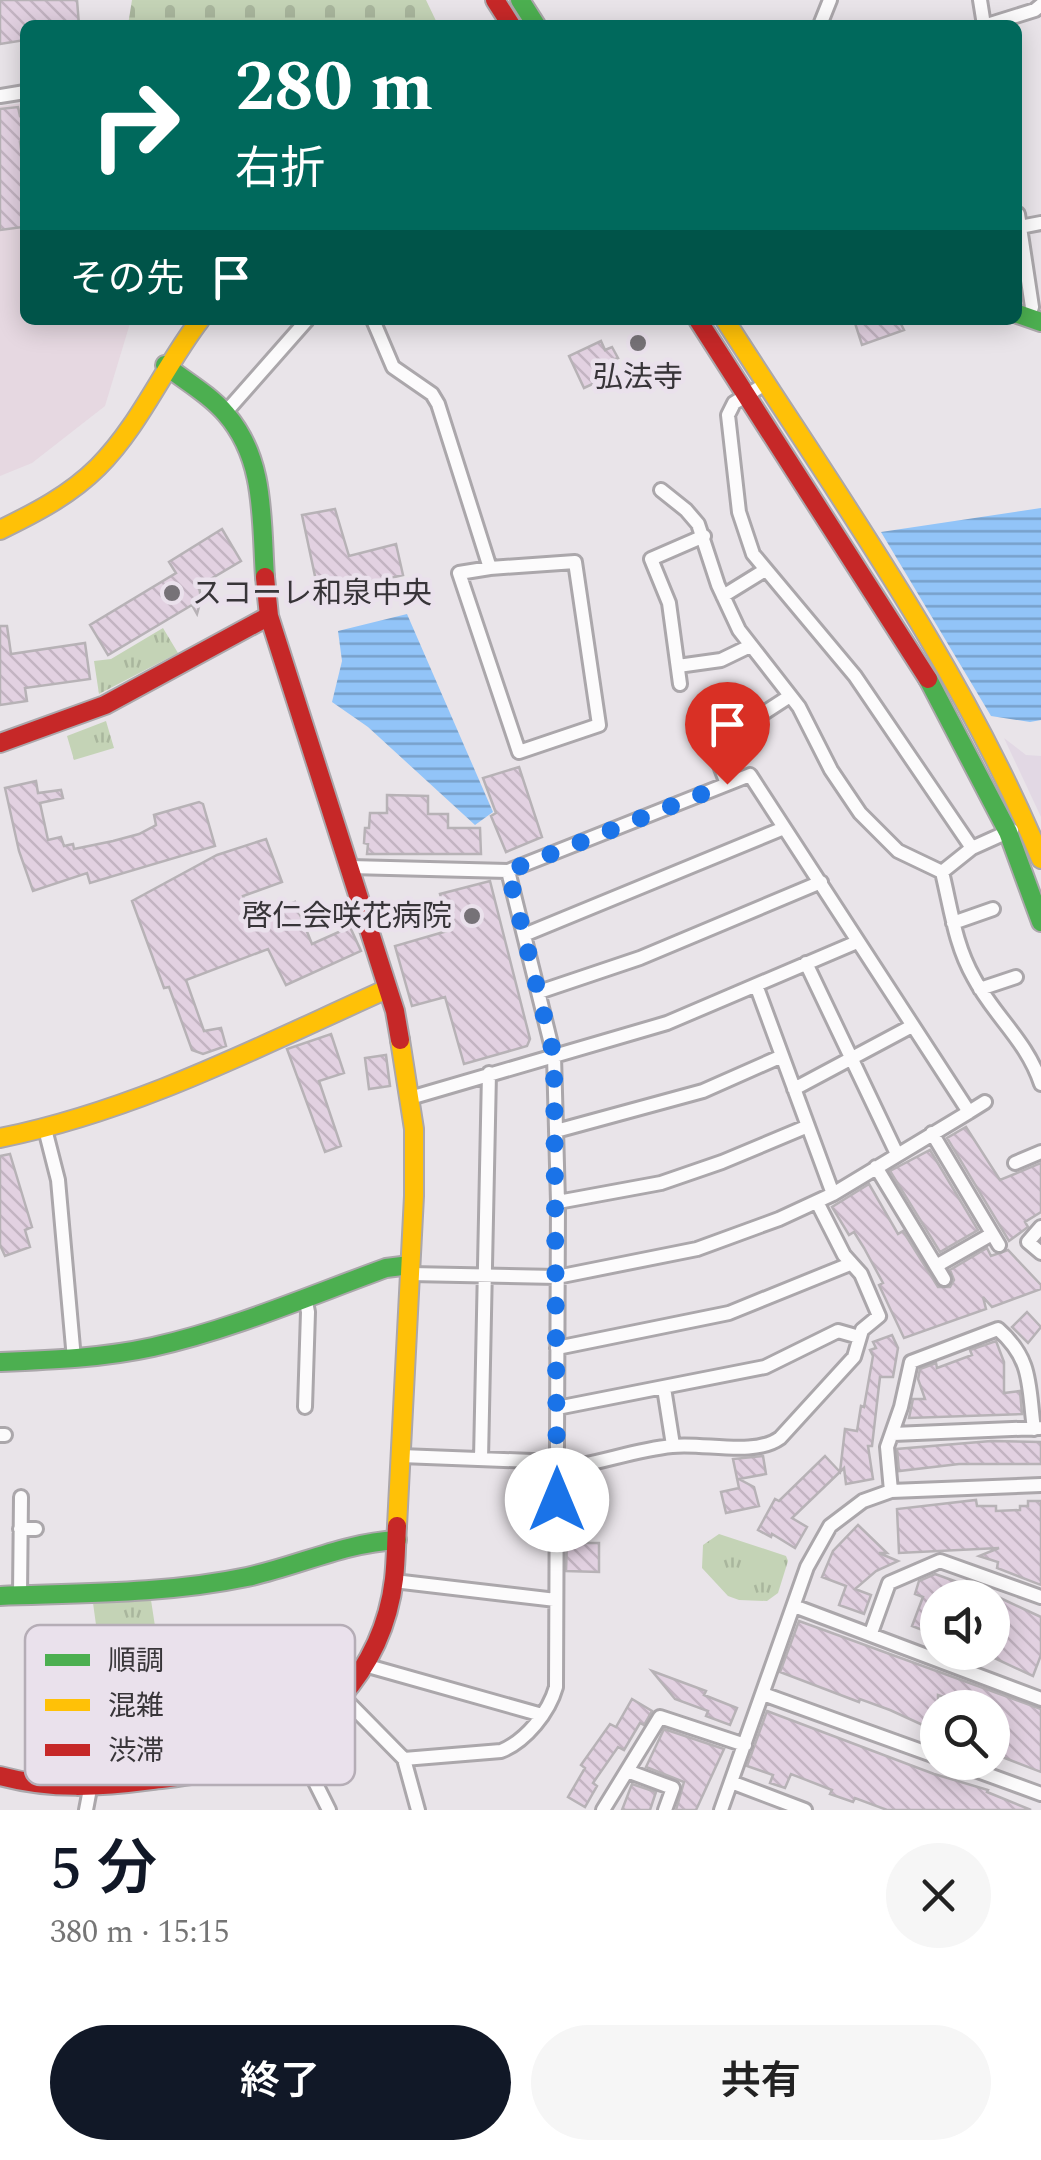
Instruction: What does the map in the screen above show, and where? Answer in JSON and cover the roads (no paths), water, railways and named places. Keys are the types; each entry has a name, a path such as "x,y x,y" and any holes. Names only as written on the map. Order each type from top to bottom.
{"street":[{"path":"1003,20 1036,10 1041,4"},
{"path":"1022,241 1032,307 1029,318"},
{"path":"0,530 58,501 100,466 196,325"},
{"path":"225,413 302,325"},
{"path":"376,325 393,366 432,394 438,404 490,568"},
{"path":"701,325 934,689 1008,832 1041,922"},
{"path":"728,325 953,677 1008,780 1041,859"},
{"path":"166,365 225,413 246,443 259,478 269,616 398,1023 410,1098 414,1129 410,1269 394,1581 388,1614 368,1666 355,1683"},
{"path":"767,383 730,407 728,416 742,529 764,570 855,676 972,848"},
{"path":"662,490 686,510 704,536 723,596 750,646 811,726 831,770 860,814 898,850 942,872"},
{"path":"680,684 669,603 651,559 704,536"},
{"path":"576,562 598,725 519,752 459,573 490,568 576,562"},
{"path":"723,596 764,570"},
{"path":"0,743 76,718 120,698 269,616"},
{"path":"678,666 722,660 750,646"},
{"path":"727,784 710,739 750,722 790,696"},
{"path":"350,866 508,871 750,776 969,1112"},
{"path":"942,872 972,848 1026,824"},
{"path":"524,935 784,828"},
{"path":"404,1758 501,1751 522,1738 542,1715 556,1687 558,1202 554,1056 508,871"},
{"path":"942,872 964,958 980,989 1022,1042 1041,1084"},
{"path":"538,992 640,958 821,882"},
{"path":"954,924 993,909"},
{"path":"410,1098 668,1023 857,942"},
{"path":"806,963 897,1154"},
{"path":"980,989 1016,977"},
{"path":"756,985 833,1194"},
{"path":"0,1138 136,1102 387,989"},
{"path":"794,1089 912,1026"},
{"path":"556,1130 703,1092 782,1056"},
{"path":"481,1459 489,1073"},
{"path":"0,1362 74,1359 186,1339 386,1268 487,1277 557,1277 698,1250 833,1194 985,1102"},
{"path":"558,1202 660,1183 808,1126"},
{"path":"45,1129 58,1180 74,1359"},
{"path":"932,1133 996,1239 936,1266"},
{"path":"1015,1163 1041,1152"},
{"path":"876,1167 944,1280"},
{"path":"401,1456 557,1465 673,1446 734,1448 773,1443 854,1357 862,1330 880,1316 861,1274 850,1264 817,1202"},
{"path":"1041,1227 1028,1242 1041,1254"},
{"path":"557,1348 729,1312 850,1264"},
{"path":"305,1297 313,1372 305,1407"},
{"path":"890,1491 887,1447 911,1362 998,1329 1024,1359 1037,1428 892,1434"},
{"path":"557,1408 765,1367 838,1331 859,1337"},
{"path":"664,1388 673,1446"},
{"path":"722,1810 813,1554 830,1526 863,1501 890,1491 1041,1485"},
{"path":"20,1498 20,1595"},
{"path":"20,1529 36,1529"},
{"path":"0,1596 204,1585 265,1573 362,1542 397,1540"},
{"path":"871,1633 889,1583 940,1560 1041,1597"},
{"path":"394,1581 556,1600"},
{"path":"794,1606 1041,1699"},
{"path":"368,1666 542,1715"},
{"path":"764,1694 920,1750"},
{"path":"355,1709 404,1758 418,1810"},
{"path":"603,1810 660,1717 744,1745"},
{"path":"627,1770 673,1788 665,1810"},
{"path":"0,1776 25,1783"},
{"path":"1002,1780 1041,1794"},
{"path":"731,1782 806,1810"},
{"path":"32,1785 90,1789 116,1785"},
{"path":"316,1785 328,1810"},
{"path":"86,1810 90,1789"}],"water":[{"path":"1041,508 1041,720 1030,722 991,716 881,532"},
{"path":"407,614 493,812 475,825 368,727 332,702 342,661 338,631"}],"place":[{"name":"弘法寺","path":"638,343"},
{"name":"スコーレ和泉中央","path":"172,593"},
{"name":"啓仁会咲花病院","path":"472,916"}]}
